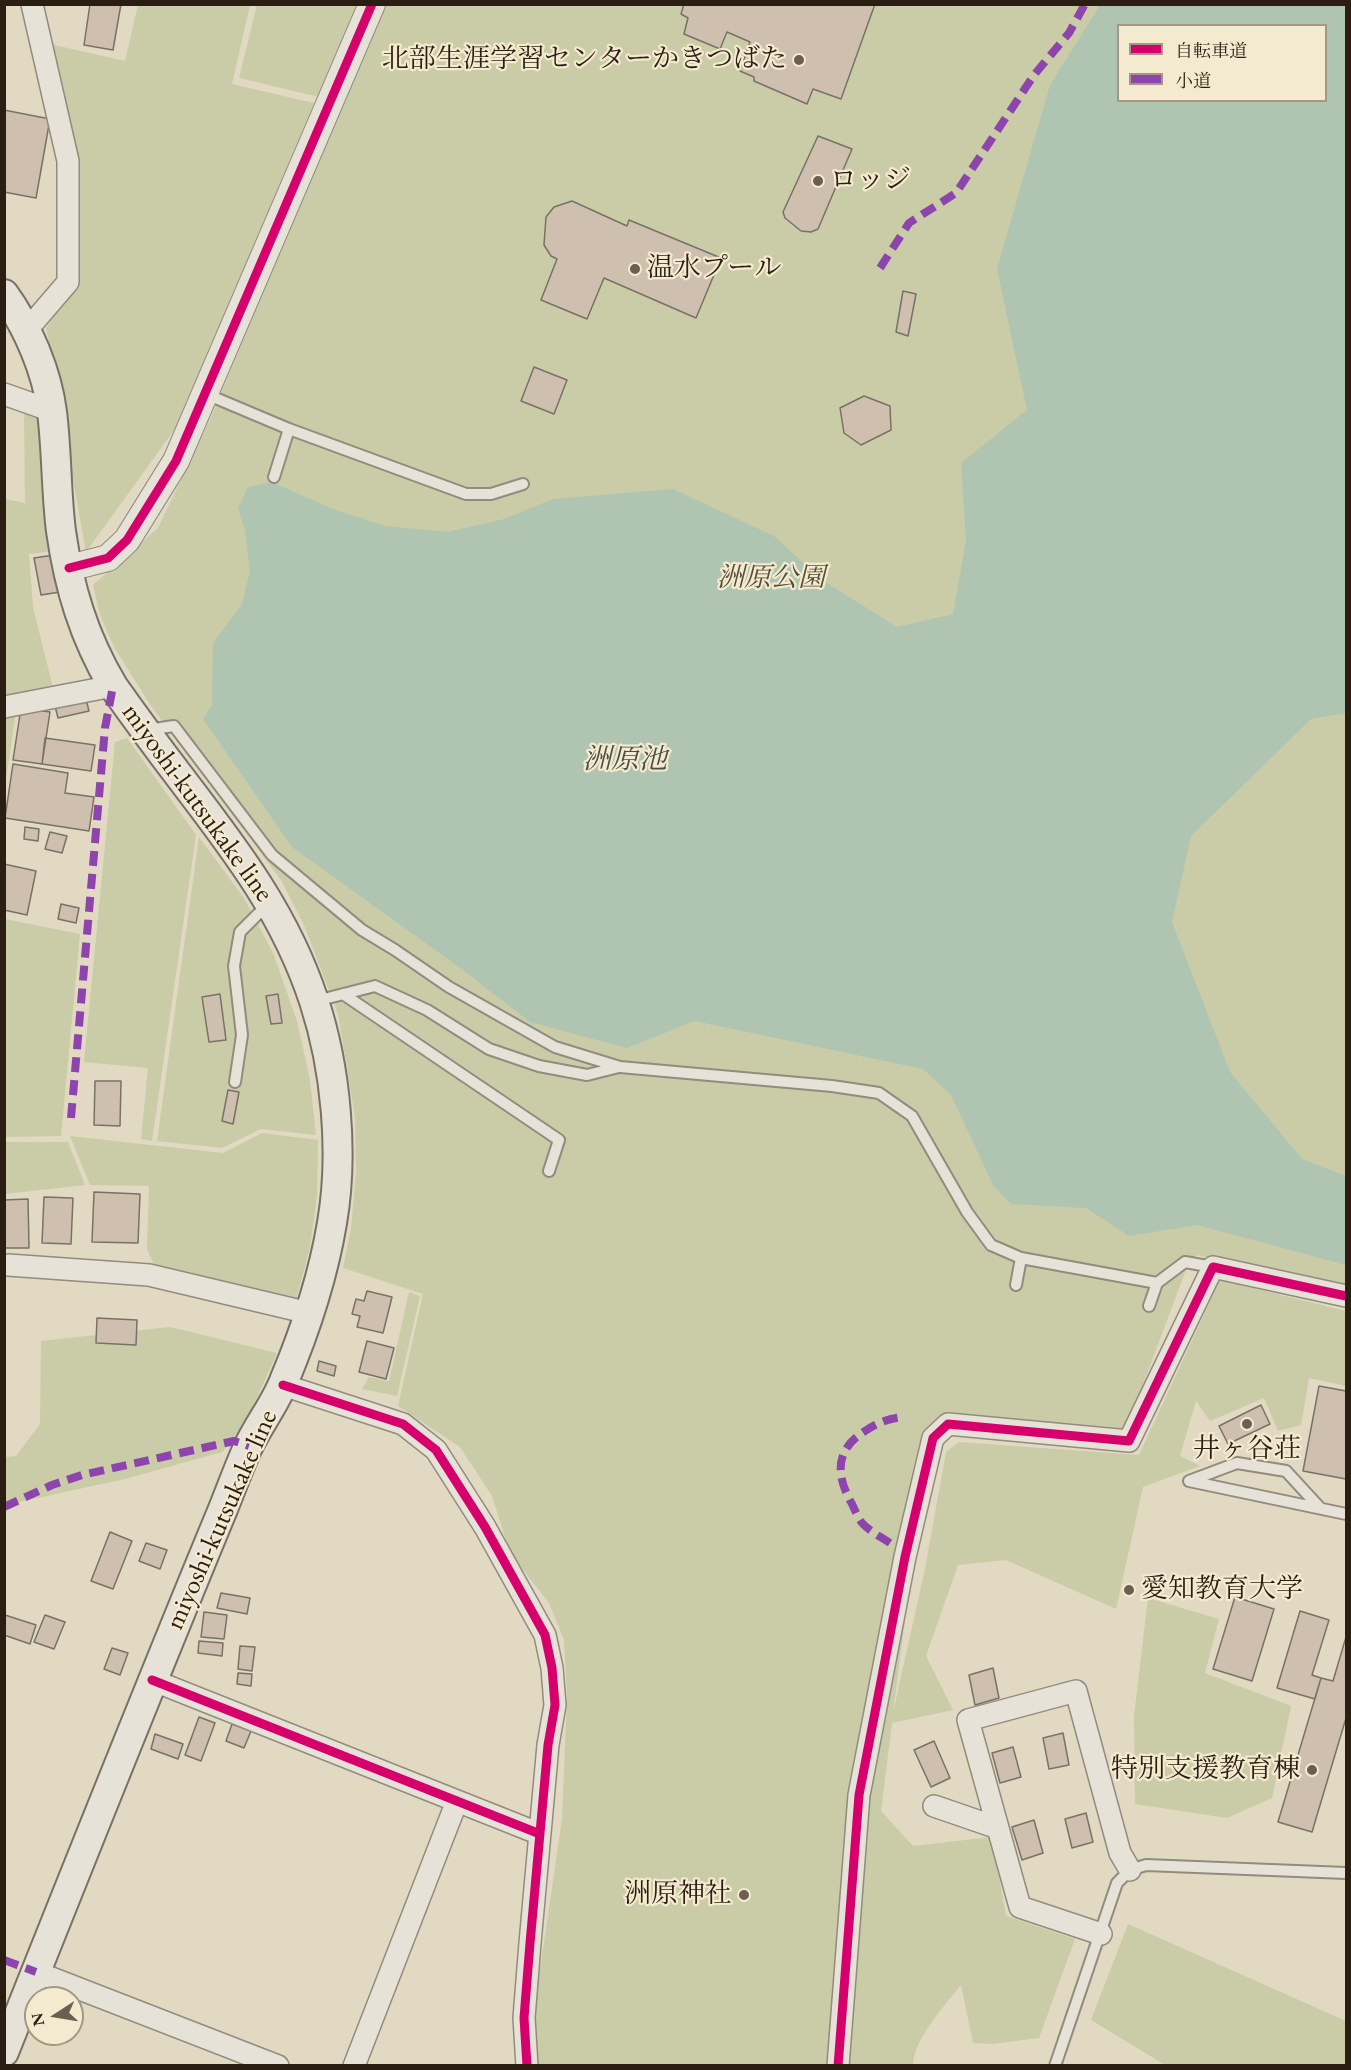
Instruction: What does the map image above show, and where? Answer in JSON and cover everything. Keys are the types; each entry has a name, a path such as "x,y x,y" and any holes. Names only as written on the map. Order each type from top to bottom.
{"main road":[{"name":"miyoshi-kutsukake line","path":"4,294 26,331 44,377 52,411 61,531 75,599 84,628 97,659 113,686 236,849 270,902 297,955 323,1034 332,1081 336,1130 333,1220 325,1261 309,1313 283,1385 249,1446 152,1680 4,2052"}],"street":[{"path":"26,331 68,282 68,161 32,4"},
{"path":"69,568 108,558 127,540 177,461 372,4"},
{"path":"4,394 52,411"},
{"path":"4,706 113,686"},
{"path":"8,1265 149,1275 309,1313"},
{"path":"838,2066 859,1795 905,1557 933,1438 948,1424 1129,1441 1213,1267 1347,1296"},
{"path":"283,1385 403,1424 436,1450 485,1527 545,1635 552,1668 555,1705 548,1745 524,2018 527,2066"},
{"path":"152,1680 540,1834"},
{"path":"1101,1934 1020,1907 968,1720 1076,1691 1120,1853 1130,1870"},
{"path":"354,2066 457,1801"},
{"path":"934,1806 998,1828"},
{"path":"36,1972 278,2066"}],"lane":[{"path":"206,394 290,429 466,494 491,494 523,484"},
{"path":"274,477 290,429"},
{"path":"145,731 174,726 272,855 362,930 449,987 555,1047 620,1067 832,1086 879,1094 912,1116 967,1212 991,1245 1021,1258 1156,1283"},
{"path":"235,1082 242,1035 234,966 240,932 270,902"},
{"path":"314,1002 375,986 427,1010 489,1049 539,1066 586,1075 620,1067"},
{"path":"343,994 559,1140 549,1171"},
{"path":"1016,1285 1021,1258"},
{"path":"1149,1306 1156,1283 1185,1262 1213,1267"},
{"path":"1320,1508 1286,1471 1237,1462 1189,1481 1347,1514"},
{"path":"1055,2066 1117,1883 1130,1870 1146,1864 1347,1873"}],"green space":[{"path":"138,5 250,5 232,84 314,103 177,426 86,552 46,328 74,287 50,44 125,61"},
{"path":"257,5 359,5 319,97 239,78"},
{"name":"洲原公園","path":"381,5 1346,5 1346,1290 1197,1255 1187,1267 1126,1430 943,1416 930,1425 893,1713 925,1569 946,1452 959,1442 1139,1455 1220,1280 1346,1311 1346,1386 1309,1378 1301,1425 1278,1431 1264,1398 1210,1421 1196,1401 1180,1456 1200,1466 1143,1487 1116,1609 1006,1560 958,1565 926,1656 953,1710 892,1723 881,1811 913,1846 992,1837 1006,1916 1075,1939 1039,2038 992,2044 973,2043 961,1985 924,2034 914,2055 913,2065 537,2065 533,2018 562,1819 567,1696 564,1640 549,1603 510,1553 492,1496 460,1447 398,1406 423,1294 343,1268 351,1228 356,1173 355,1117 338,1014 304,925 281,880 151,706 114,647 100,615 93,585 158,528 211,417"},
{"path":"24,411 42,416 53,551 29,554 33,607 54,692 5,701 5,499 25,503"},
{"path":"16,711 5,787 5,713"},
{"path":"127,738 196,835 152,1141 141,1139 148,1068 84,1062 115,742"},
{"path":"199,837 244,898 273,953 297,1021 310,1080 316,1135 261,1129 222,1148 157,1141"},
{"path":"5,919 80,934 61,1136 5,1137"},
{"path":"262,1133 318,1140 317,1196 310,1247 295,1304 156,1269 147,1249 149,1186 90,1185 70,1136 223,1153"},
{"path":"5,1142 68,1142 85,1185 5,1194"},
{"path":"409,1292 420,1296 397,1396 362,1389 369,1377 389,1381"},
{"path":"170,1327 277,1353 246,1422 222,1452 125,1479 5,1505 5,1457 16,1456 40,1424 41,1341"},
{"path":"1148,1598 1219,1619 1205,1673 1291,1706 1272,1798 1227,1818 1135,1804 1134,1716"},
{"path":"1128,1924 1346,2021 1346,2065 1165,2065 1091,2020"}],"water":[{"name":"洲原池","path":"1100,5 1346,5 1346,713 1311,719 1191,836 1172,922 1230,1072 1302,1159 1346,1176 1346,1265 1197,1225 1129,1236 1086,1208 1011,1204 993,1185 951,1095 923,1069 695,1021 627,1048 530,1022 463,970 292,847 203,719 212,705 213,643 242,604 250,571 245,531 238,508 248,487 272,482 333,509 385,526 447,532 504,519 553,499 673,489 774,536 822,580 897,627 953,614 966,541 961,463 1027,410 997,269 1050,85"}],"building":[{"path":"90,4 121,4 113,50 84,45"},
{"name":"北部生涯学習センターかきつばた","path":"684,4 875,4 841,99 813,89 807,104 754,81 754,77 740,71 750,42 727,32 720,49 684,34 688,18 681,14"},
{"path":"4,110 50,119 36,198 4,192"},
{"name":"ロッジ","path":"818,136 852,149 818,229 811,232 801,231 785,218 783,212"},
{"name":"温水プール","path":"572,201 627,226 629,220 721,258 696,318 604,278 587,319 541,300 557,259 551,256 544,245 546,217 554,207"},
{"path":"903,291 916,294 908,336 896,332"},
{"path":"534,367 567,380 554,414 521,401"},
{"path":"864,396 890,406 891,430 861,445 844,433 840,408"},
{"path":"54,555 60,592 41,595 34,558"},
{"path":"86,699 89,711 58,718 55,706"},
{"path":"21,708 50,712 42,764 13,760"},
{"path":"45,738 95,745 91,771 42,764"},
{"path":"13,764 68,773 65,793 94,797 89,831 5,818"},
{"path":"25,827 39,829 38,841 24,839"},
{"path":"50,832 67,836 62,853 45,849"},
{"path":"4,864 36,871 27,915 4,910"},
{"path":"61,904 79,908 76,923 58,919"},
{"path":"220,994 226,1040 209,1042 202,997"},
{"path":"278,994 282,1023 271,1024 266,996"},
{"path":"95,1081 121,1081 120,1126 94,1125"},
{"path":"228,1090 239,1092 233,1124 222,1121"},
{"path":"94,1192 140,1194 138,1243 92,1242"},
{"path":"44,1197 73,1198 71,1244 42,1243"},
{"path":"28,1199 29,1248 4,1248 4,1200"},
{"path":"367,1291 392,1297 383,1333 357,1327 360,1316 352,1314 356,1299 364,1301"},
{"path":"97,1318 137,1320 136,1345 96,1343"},
{"path":"367,1341 394,1348 386,1379 359,1372"},
{"path":"319,1361 336,1366 334,1376 317,1371"},
{"path":"1319,1386 1346,1391 1346,1479 1303,1471"},
{"path":"1261,1405 1270,1424 1228,1444 1219,1426"},
{"path":"110,1532 132,1541 113,1589 91,1581"},
{"path":"146,1543 167,1550 160,1569 139,1561"},
{"path":"221,1593 250,1598 247,1614 217,1608"},
{"path":"1235,1597 1274,1609 1252,1681 1213,1669"},
{"path":"1300,1611 1329,1620 1312,1675 1321,1678 1315,1699 1277,1688"},
{"path":"204,1612 227,1615 224,1639 201,1637"},
{"path":"5,1615 36,1625 30,1644 4,1635"},
{"path":"45,1615 65,1622 54,1649 34,1642"},
{"name":"特別支援教育棟","path":"1346,1637 1346,1718 1312,1832 1278,1822 1321,1678 1333,1681"},
{"path":"199,1641 223,1643 222,1656 198,1653"},
{"path":"240,1646 255,1647 252,1671 238,1669"},
{"path":"112,1648 128,1653 120,1675 104,1669"},
{"path":"993,1668 999,1698 975,1705 969,1675"},
{"path":"238,1673 252,1674 251,1686 237,1684"},
{"path":"199,1717 215,1723 201,1761 185,1755"},
{"path":"232,1724 251,1731 244,1748 226,1741"},
{"path":"1063,1733 1069,1765 1049,1769 1043,1738"},
{"path":"155,1734 183,1744 178,1759 151,1749"},
{"path":"934,1741 950,1778 931,1787 914,1750"},
{"path":"1013,1747 1021,1777 1000,1783 992,1753"},
{"path":"1086,1813 1093,1842 1072,1848 1065,1819"},
{"path":"1034,1820 1043,1853 1022,1860 1012,1827"}],"marked path":[{"path":"880,268 909,223 956,193 1034,75 1069,33 1085,4"},
{"path":"71,1118 105,728 113,686"},
{"path":"890,1543 869,1530 860,1520 843,1483 841,1464 843,1455 855,1438 879,1423 904,1417"},
{"path":"4,1507 52,1485 82,1475 234,1441 249,1446"},
{"path":"4,1960 36,1972"}],"cycle path":[{"path":"69,568 108,558 127,540 176,461 372,4"},
{"path":"838,2066 859,1795 905,1557 933,1438 948,1424 1129,1441 1213,1267 1346,1296"},
{"path":"283,1385 403,1424 436,1450 485,1527 545,1635 552,1668 555,1705 548,1745 524,2018 527,2066"},
{"path":"152,1680 540,1834"}],"place":[{"name":"北部生涯学習センターかきつばた","path":"799,60"},
{"name":"ロッジ","path":"818,181"},
{"name":"温水プール","path":"635,269"},
{"name":"井ヶ谷荘","path":"1247,1424"},
{"name":"愛知教育大学","path":"1129,1590"},
{"name":"特別支援教育棟","path":"1312,1770"},
{"name":"洲原神社","path":"744,1895"}]}
